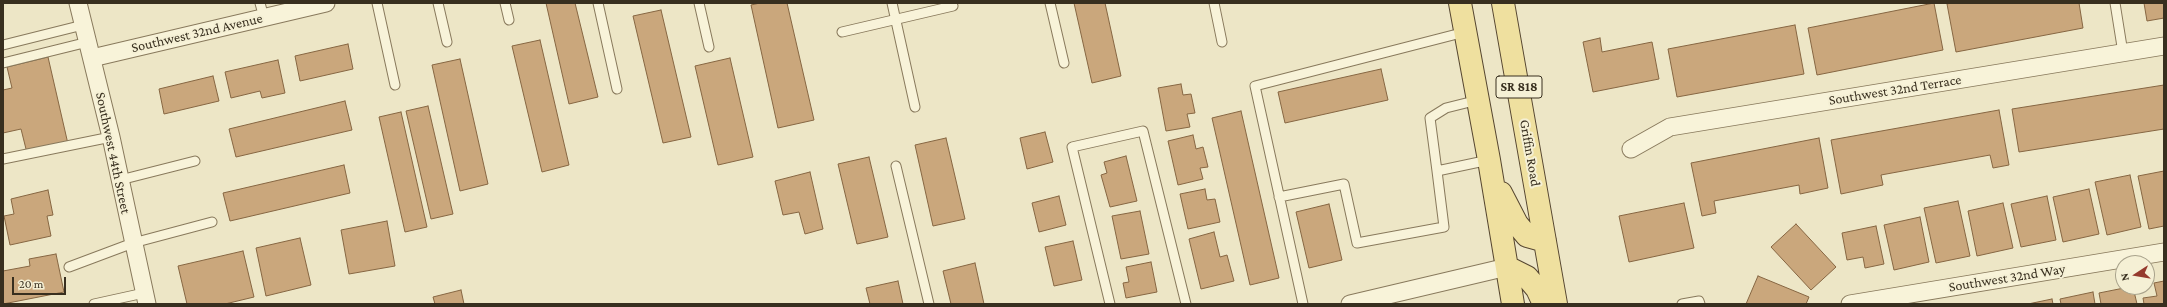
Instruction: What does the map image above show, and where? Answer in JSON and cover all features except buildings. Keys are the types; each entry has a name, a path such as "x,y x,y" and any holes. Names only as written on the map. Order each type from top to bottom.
{"main road":[{"name":"SR 818","path":"1460,3 1513,304"},
{"name":"Griffin Road","path":"1503,3 1556,304"},
{"path":"1490,167 1517,224 1527,236 1545,241"},
{"path":"1507,266 1527,277 1537,289 1544,304"}],"street":[{"name":"Southwest 44th Street","path":"78,3 111,137 146,298"},
{"name":"Southwest 32nd Avenue","path":"92,58 262,10 326,3"},
{"name":"Southwest 32nd Terrace","path":"1630,149 1670,127 2164,46"},
{"name":"Southwest 32nd Way","path":"1850,304 2164,252"},
{"path":"1350,304 1507,266"}],"lane":[{"path":"378,3 395,85"},
{"path":"438,3 448,42"},
{"path":"505,3 509,20"},
{"path":"598,3 617,89"},
{"path":"699,3 709,46"},
{"path":"892,3 915,107"},
{"path":"1050,3 1064,63"},
{"path":"1214,3 1222,42"},
{"path":"2115,3 2123,53"},
{"path":"842,32 953,6"},
{"path":"3,45 84,25"},
{"path":"1303,304 1255,86 1466,32"},
{"path":"3,63 88,42"},
{"path":"1279,197 1344,184 1357,243 1444,227 1430,118 1446,108 1478,100"},
{"path":"1110,304 1072,147 1144,131 1186,304"},
{"path":"3,159 111,137"},
{"path":"120,180 195,161"},
{"path":"896,166 929,304"},
{"path":"1437,171 1490,167"},
{"path":"69,267 133,243 212,222"},
{"path":"94,304 146,298"},
{"path":"1682,304 1699,302 1700,304"}]}
